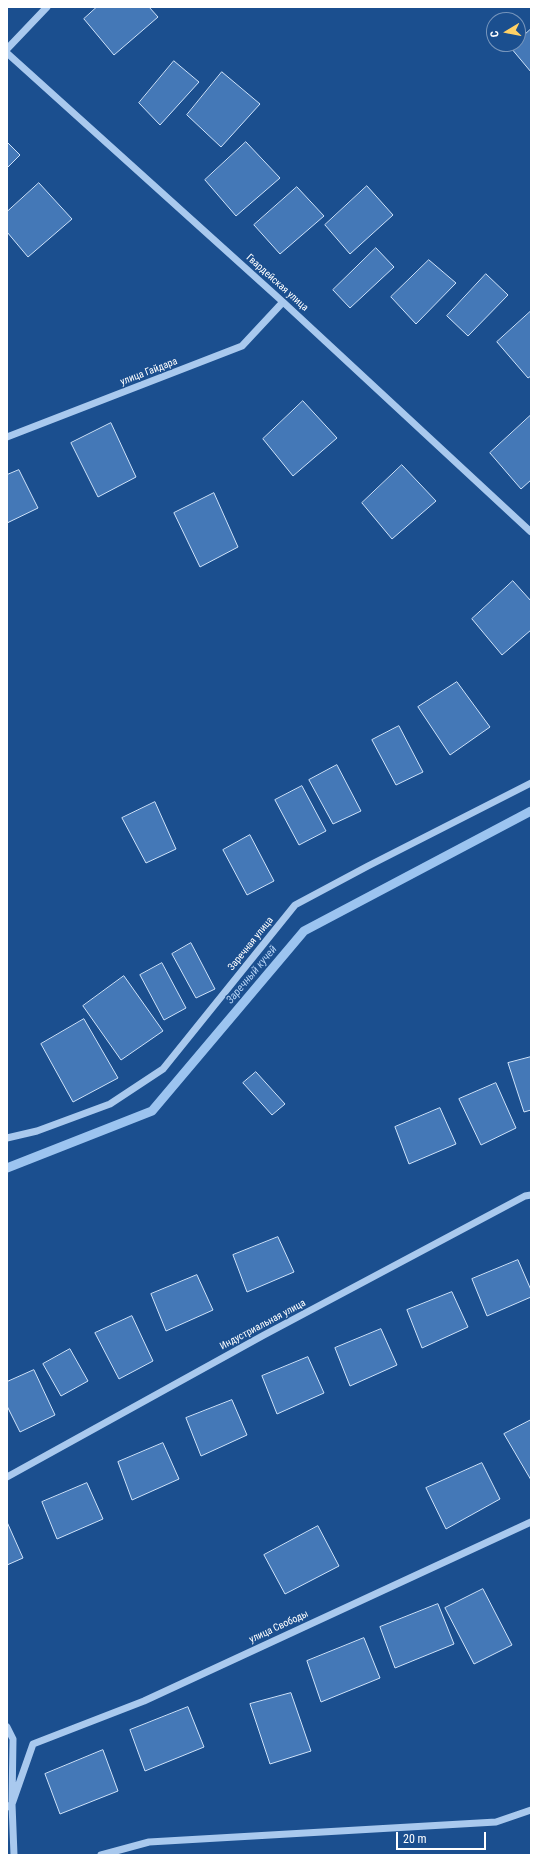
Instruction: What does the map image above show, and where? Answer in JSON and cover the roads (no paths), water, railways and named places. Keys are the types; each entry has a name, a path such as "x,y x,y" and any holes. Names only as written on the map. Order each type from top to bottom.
{"street":[{"path":"7,49 47,7"},
{"name":"Гвардейская улица","path":"7,53 283,302 531,532"},
{"name":"улица Гайдара","path":"7,437 242,346 283,302"},
{"name":"Заречная улица","path":"7,1138 37,1131 110,1104 163,1069 295,905 531,783"},
{"name":"Индустриальная улица","path":"7,1477 264,1335 525,1196 531,1195"},
{"name":"улица Свободы","path":"10,1806 33,1744 144,1701 531,1522"},
{"path":"7,1727 13,1740 10,1806 14,1855"},
{"path":"101,1855 149,1842 496,1822 531,1810"}],"waterway":[{"name":"Заречный кучей","path":"7,1168 152,1111 304,931 531,811"}]}
